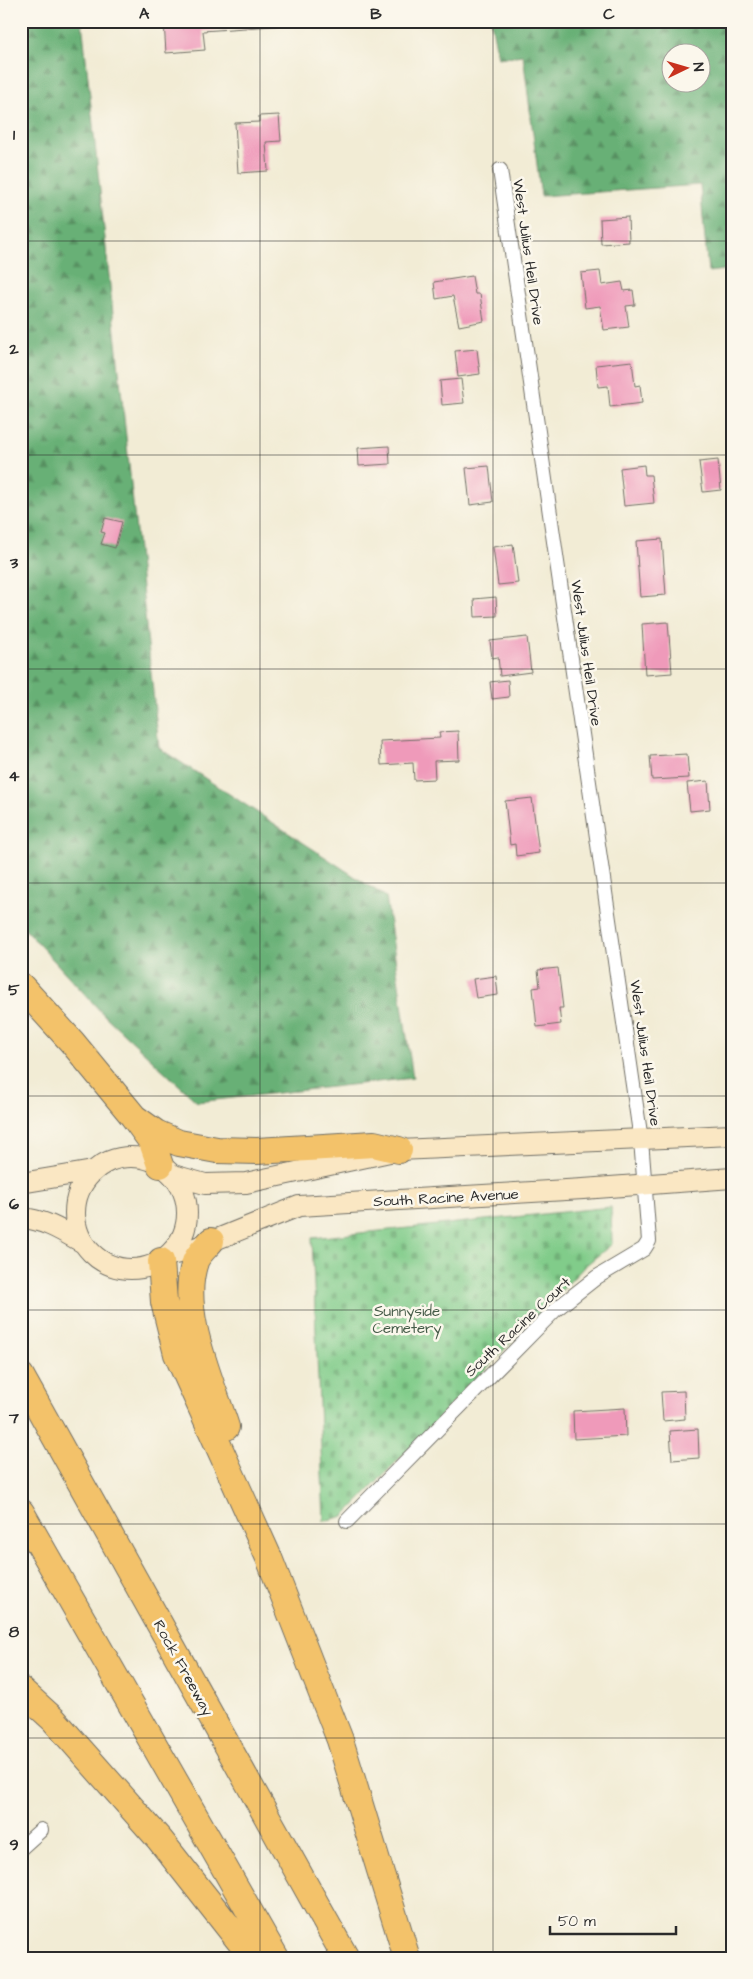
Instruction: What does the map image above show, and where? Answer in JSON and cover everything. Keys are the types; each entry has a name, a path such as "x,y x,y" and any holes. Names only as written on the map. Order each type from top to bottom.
{"highway":[{"path":"21,986 72,1042 135,1118 152,1142 167,1170"},
{"path":"135,1118 156,1133 179,1143 217,1150 258,1152 374,1144 399,1150"},
{"path":"211,1241 195,1261 190,1294 199,1351 222,1413 269,1558"},
{"path":"165,1258 164,1302 177,1354 269,1558 340,1740 407,1958"},
{"name":"Rock Freeway","path":"21,1376 346,1958"},
{"path":"21,1512 276,1958"},
{"path":"21,1690 54,1720 160,1840 253,1958"}],"main road":[{"path":"167,1170 184,1194 187,1216 185,1230 179,1244 165,1258 145,1268 127,1270 110,1266 94,1257 83,1243 76,1225 75,1206 81,1187 93,1172 108,1162 126,1157 144,1158 167,1170 205,1184 246,1183 399,1150 732,1135"},
{"path":"21,1183 93,1172"},
{"name":"South Racine Avenue","path":"165,1258 185,1252 299,1206 732,1178"},
{"path":"21,1218 52,1226 83,1243"}],"street":[{"name":"West Julius Heil Drive","path":"500,170 641,1140"},
{"name":"South Racine Court","path":"347,1521 554,1310 597,1277 647,1245 650,1235 641,1140"},
{"path":"21,1848 41,1830"}],"green space":[{"path":"21,21 82,21 159,748 386,897 413,1078 197,1102 104,1015 21,925"},
{"path":"491,21 732,21 732,269 708,272 700,185 541,196 523,55 498,58"},
{"name":"Sunnyside Cemetery","path":"611,1207 612,1244 585,1266 344,1516 324,1521 312,1238"}],"building":[{"path":"164,21 314,21 314,23 203,31 205,50 166,53"},
{"path":"279,115 281,141 266,142 268,171 238,173 235,123 259,122 259,116"},
{"path":"628,217 629,242 601,244 600,219"},
{"path":"600,271 602,285 622,282 624,291 633,290 635,305 626,306 629,327 604,330 600,306 585,308 581,273"},
{"path":"472,276 475,294 480,294 484,321 459,326 453,296 436,299 434,282"},
{"path":"477,349 480,374 458,377 455,351"},
{"path":"632,361 635,386 640,385 642,403 610,407 608,386 598,387 596,365"},
{"path":"461,379 464,403 442,405 440,381"},
{"path":"389,446 390,464 359,466 358,448"},
{"path":"718,460 721,490 703,492 699,462"},
{"path":"644,465 645,475 651,475 654,503 624,506 620,468"},
{"path":"489,466 493,502 470,505 466,468"},
{"path":"105,518 122,522 115,548 101,544 105,533 101,532"},
{"path":"662,539 666,595 640,597 636,541"},
{"path":"513,544 518,583 498,585 493,547"},
{"path":"496,597 497,616 475,617 474,599"},
{"path":"668,622 672,673 645,675 642,624"},
{"path":"527,637 531,672 500,676 498,657 492,658 490,641"},
{"path":"508,680 509,697 492,699 490,682"},
{"path":"458,731 459,760 434,761 435,779 414,780 413,763 381,765 380,741 440,738 439,732"},
{"path":"687,754 689,778 652,780 650,756"},
{"path":"708,781 710,809 690,811 687,783"},
{"path":"532,798 539,853 516,856 515,844 510,845 505,801"},
{"path":"558,968 563,1008 559,1008 561,1024 537,1027 533,988 540,987 538,970"},
{"path":"496,976 498,995 476,998 473,979"},
{"path":"684,1391 685,1419 663,1421 661,1392"},
{"path":"625,1408 626,1436 574,1439 573,1411"},
{"path":"698,1429 699,1458 672,1460 670,1431"}]}
